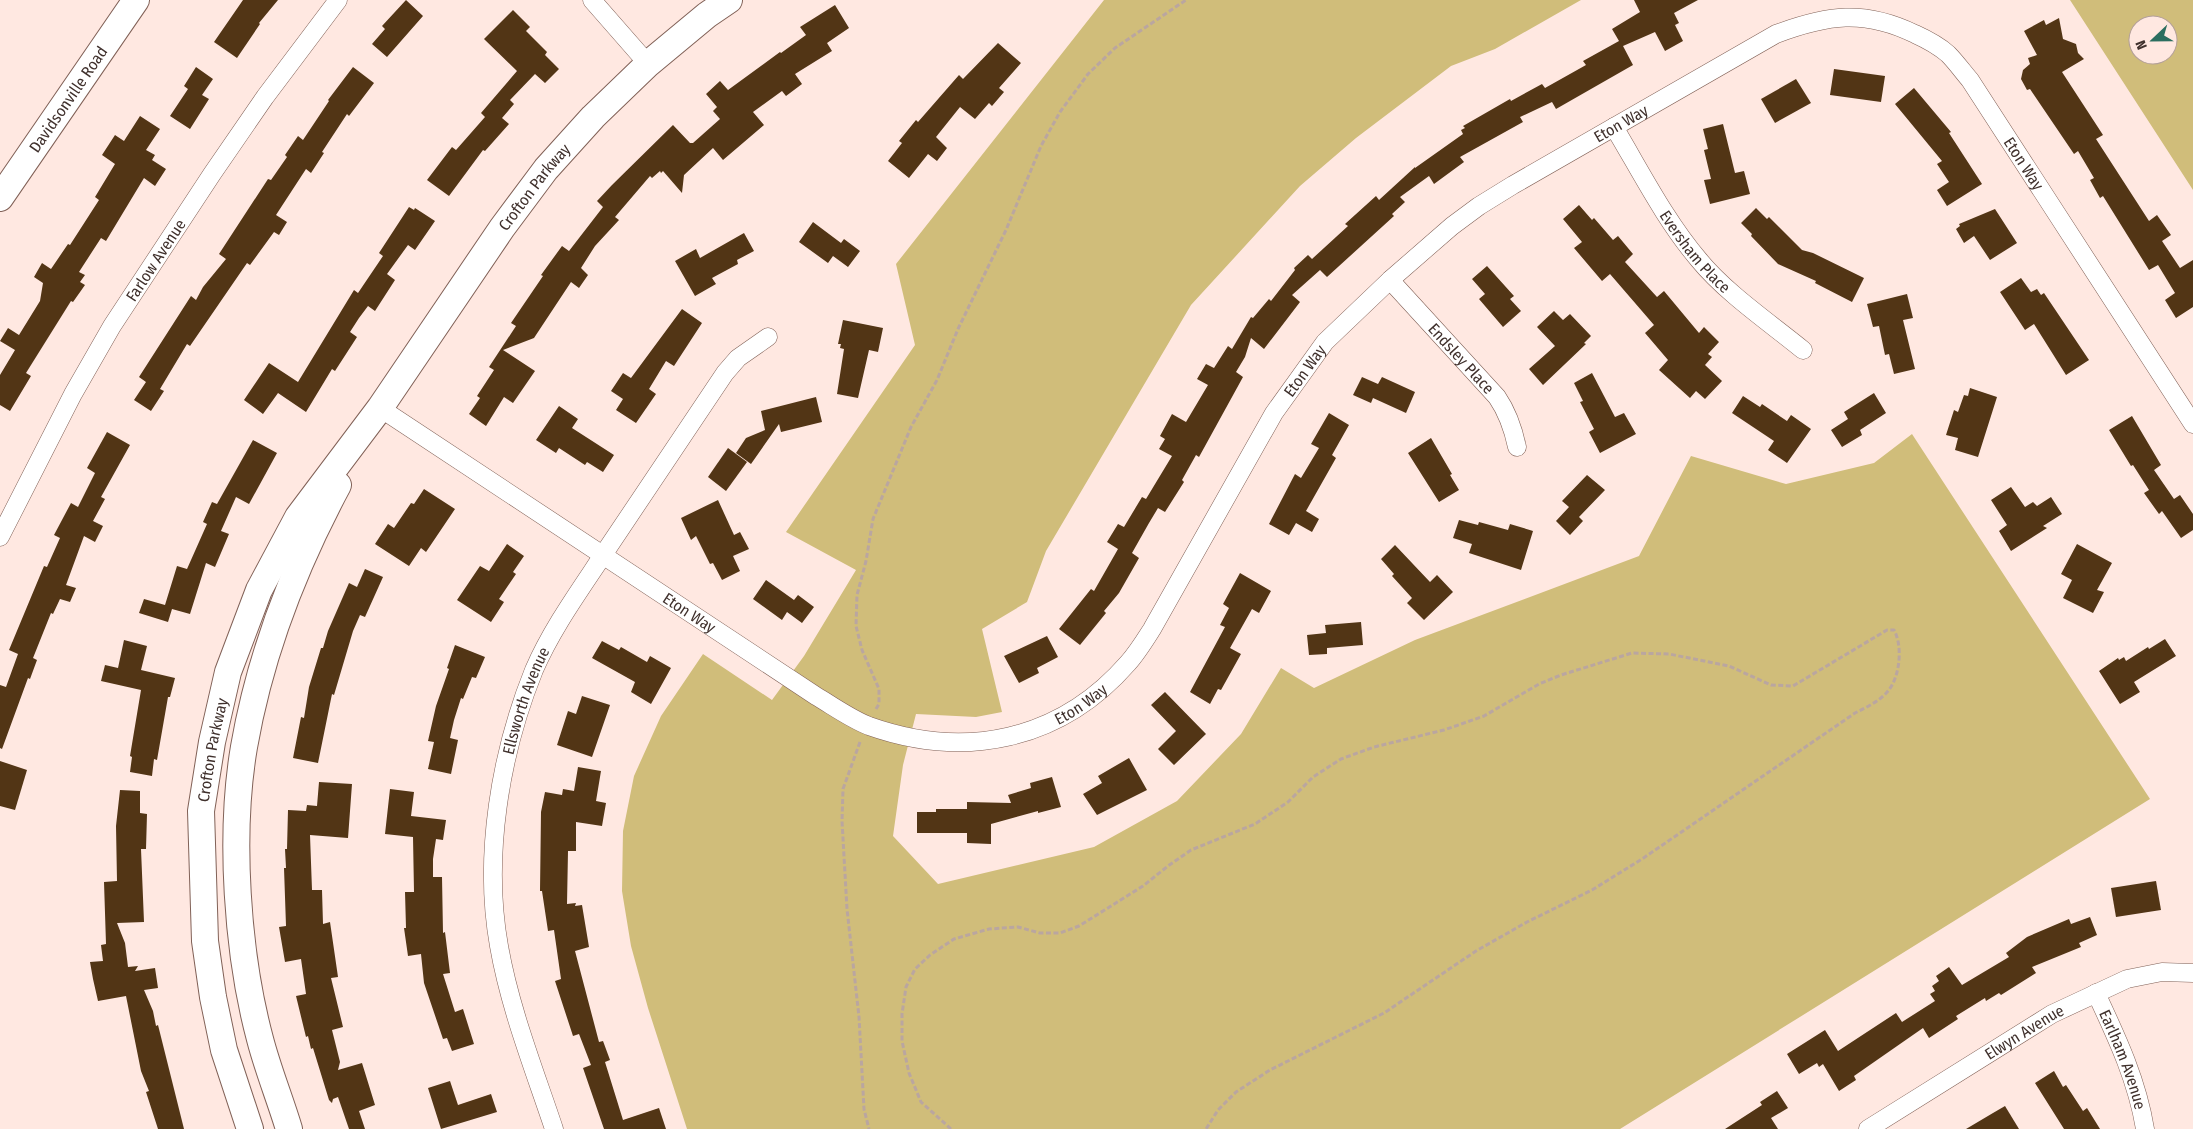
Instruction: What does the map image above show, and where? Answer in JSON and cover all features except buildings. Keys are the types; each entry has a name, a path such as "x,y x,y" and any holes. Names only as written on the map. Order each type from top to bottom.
{"street":[{"name":"Davidsonville Road","path":"0,198 10,164 136,0"},
{"name":"Farlow Avenue","path":"0,537 72,394 112,326 254,113 313,31 338,0"},
{"path":"592,0 648,64"},
{"name":"Crofton Parkway","path":"250,1129 224,1050 205,941 201,811 212,742 228,672 259,590 298,517 380,408 502,228 546,169 593,117 648,64 707,15 729,0"},
{"name":"Eton Way","path":"380,408 604,554 816,696 868,725 911,738 948,743 989,741 1030,731 1073,711 1100,690 1129,662 1152,629 1274,413 1298,377 1325,342 1390,280 1452,226 1479,206 1776,34 1807,22 1837,17 1863,17 1896,24 1924,39 1947,53 1970,80 2193,424"},
{"name":"Eversham Place","path":"1614,128 1671,223 1700,262 1803,350"},
{"name":"Endsley Place","path":"1390,280 1497,397 1509,418 1517,447"},
{"name":"Ellsworth Avenue","path":"554,1129 516,1016 499,946 494,887 495,827 503,771 518,714 535,669 558,624 604,554 725,374 738,358 768,337"},
{"name":"Crofton Parkway","path":"289,1129 260,1040 242,938 238,874 238,814 244,748 258,682 279,615 316,528 380,408"},
{"name":"Elwyn Avenue","path":"1868,1129 2052,1014 2127,980 2162,972 2193,973"},
{"name":"Earlham Avenue","path":"2096,993 2127,1058 2145,1129"}],"path":[{"path":"869,1129 864,1108 859,1017 847,909 842,821 843,789 853,759 879,704 880,695 862,650 856,626 857,595 866,561 873,519 911,427 937,380 958,329 1006,230 1041,146 1060,112 1088,74 1115,48 1186,0"},
{"path":"951,1129 921,1102 909,1073 902,1041 902,1014 906,987 915,969 930,954 954,939 989,929 1018,927 1040,933 1060,933 1079,926 1143,886 1191,850 1255,824 1288,802 1313,777 1341,759 1374,747 1444,730 1484,716 1539,684 1562,675 1632,654 1669,654 1729,666 1771,685 1792,686 1887,630 1894,630 1897,636 1899,653 1897,672 1890,689 1881,698 1855,713 1642,859 1592,890 1527,922 1476,951 1384,1013 1270,1070 1236,1092 1218,1110 1206,1129"}],"shaded area":[{"path":"1104,0 1581,0 1495,49 1451,66 1356,138 1300,186 1191,305 1046,551 1027,602 982,629 1002,712 976,717 916,714 903,765 893,836 938,884 1094,847 1177,801 1241,734 1281,668 1314,688 1415,640 1639,556 1691,456 1786,484 1874,463 1912,434 2150,799 1620,1129 687,1129 648,1008 631,946 622,891 623,831 634,776 661,716 703,654 772,700 804,656 856,570 786,532 915,345 896,264"},
{"path":"2070,0 2193,0 2193,190"}]}
